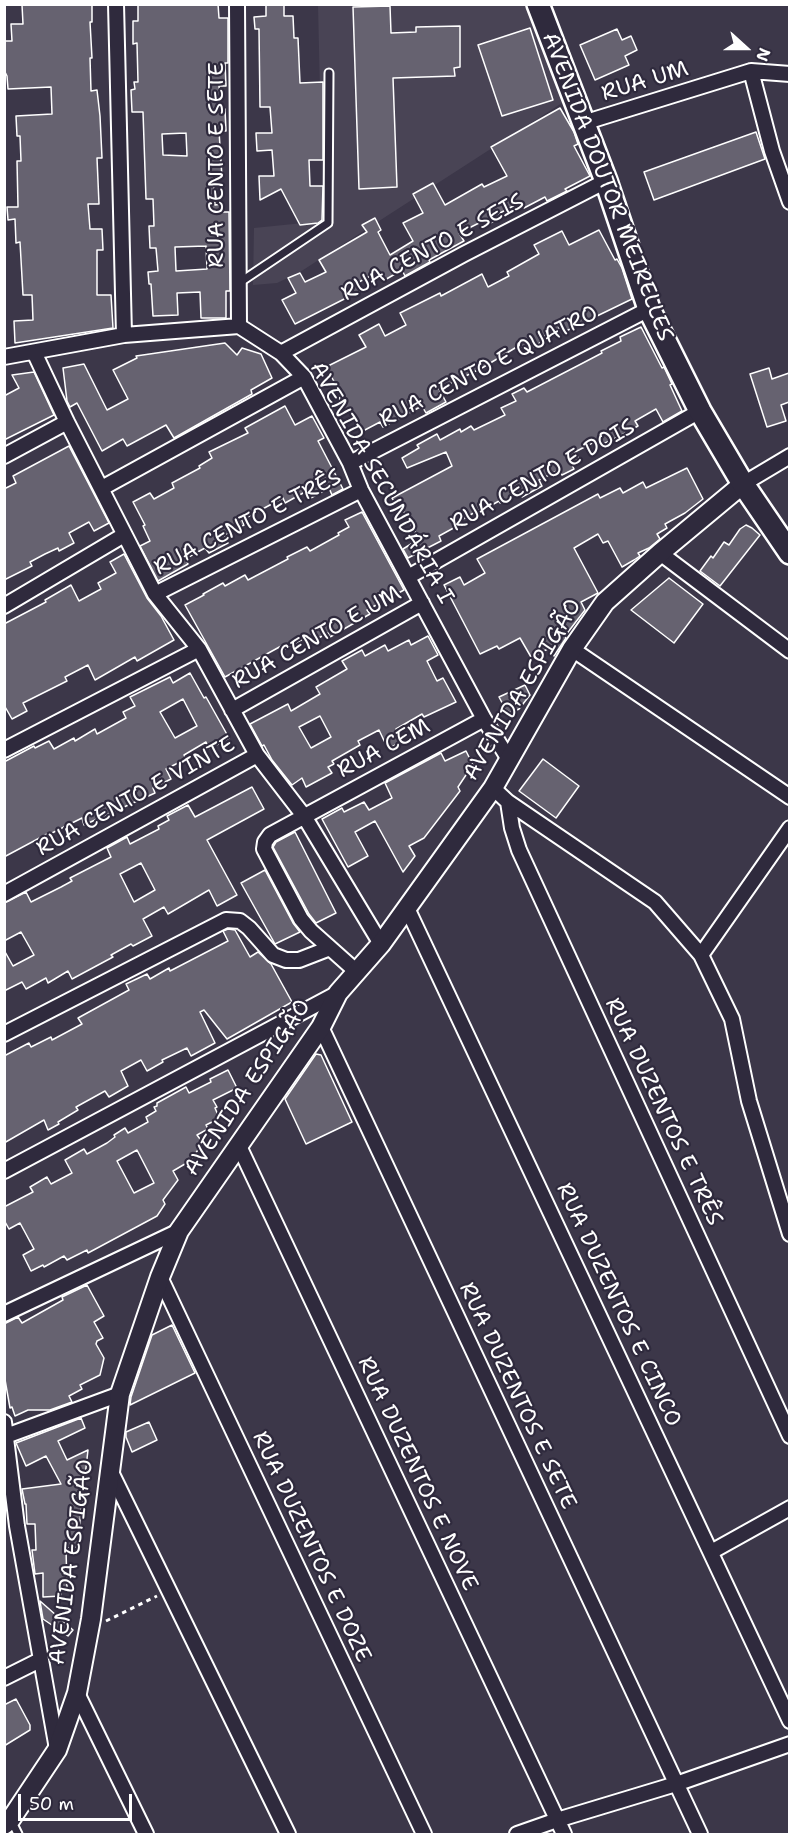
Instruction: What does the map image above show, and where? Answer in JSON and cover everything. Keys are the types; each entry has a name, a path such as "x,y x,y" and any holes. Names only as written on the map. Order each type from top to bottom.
{"main road":[{"name":"AVENIDA DOUTOR MEIRELLES","path":"538,4 606,181 649,309 700,411 743,484 789,553"}],"street":[{"path":"116,4 124,335"},
{"name":"RUA CENTO E SETE","path":"237,4 239,326"},
{"path":"751,71 772,151 789,202"},
{"name":"RUA UM","path":"583,123 751,71 789,74"},
{"name":"RUA CENTO E SEIS","path":"281,353 464,254 606,181"},
{"name":"RUA CENTO E QUATRO","path":"350,463 649,309"},
{"path":"4,357 124,335 239,326"},
{"name":"AVENIDA SECUNDÁRIA I","path":"239,326 281,353 304,377 350,463 361,490 484,719 510,761"},
{"path":"34,352 155,594 199,649 257,755 304,816 381,944"},
{"path":"102,488 304,377"},
{"name":"RUA CENTO E DOIS","path":"408,577 700,411"},
{"path":"4,456 67,422"},
{"path":"743,484 789,456"},
{"name":"AVENIDA ESPIGÃO","path":"11,1826 57,1750 76,1693 89,1628 120,1394 160,1277 180,1231 321,1027 338,993 381,944 493,788 572,649 605,602 743,484"},
{"name":"RUA CENTO E TRÊS","path":"155,594 361,490"},
{"path":"4,606 124,535"},
{"path":"660,553 789,651"},
{"name":"RUA CENTO E UM","path":"232,710 422,603"},
{"path":"4,750 199,649"},
{"path":"572,649 789,798"},
{"name":"RUA CEM","path":"330,948 301,919 264,849 265,842 270,835 484,719"},
{"name":"RUA CENTO E VINTE","path":"4,894 257,755"},
{"path":"493,788 508,802 655,902 700,955 732,1019 749,1101 789,1234"},
{"name":"RUA DUZENTOS E TRÊS","path":"508,802 512,828 519,850 789,1436"},
{"path":"700,955 789,828"},
{"name":"RUA DUZENTOS E CINCO","path":"407,908 789,1721"},
{"path":"4,1034 226,920 240,921 273,955 286,960 299,960 330,948 357,972"},
{"path":"4,1171 338,993"},
{"name":"RUA DUZENTOS E SETE","path":"321,1027 700,1834"},
{"name":"RUA DUZENTOS E NOVE","path":"239,1146 564,1834"},
{"path":"4,1314 180,1231"},
{"name":"RUA DUZENTOS E DOZE","path":"160,1277 424,1834"},
{"path":"57,1750 11,1529 5,1429 120,1394"},
{"path":"110,1470 288,1834"},
{"path":"711,1552 789,1508"},
{"path":"4,1678 40,1660"},
{"path":"76,1693 146,1834"},
{"path":"517,1834 676,1784 789,1744"}],"lane":[{"path":"239,283 328,223 329,73"}],"path":[{"path":"89,1628 169,1590"}],"shaded area":[{"path":"318,5 531,5 565,101 300,272 277,283 253,285 254,228 323,221"}],"building":[{"path":"92,4 91,91 97,90 102,158 97,158 99,204 88,204 90,229 102,229 103,250 97,250 97,295 111,295 113,328 15,343 14,321 33,320 32,295 23,295 20,242 16,243 15,219 8,220 7,207 18,207 17,161 21,161 16,116 52,114 51,87 8,89 4,70 4,41 12,41 11,24 23,24 22,5"},
{"path":"138,4 218,4 219,18 228,18 226,86 219,86 221,109 225,109 226,131 219,131 222,177 213,177 215,205 222,204 223,212 229,212 230,291 226,291 226,318 201,318 200,292 177,293 178,315 153,316 148,272 158,271 156,248 150,248 149,226 154,226 153,199 146,199 143,112 132,112 131,90 135,89 134,82 138,82 137,43 133,44 133,21 138,21","holes":["186,133 187,156 163,155 162,134","206,246 207,269 176,271 175,247"]},
{"path":"266,4 284,4 284,16 293,16 294,38 298,38 300,83 323,82 323,160 309,160 310,186 323,186 322,220 318,223 300,225 281,189 260,200 259,176 274,176 272,150 257,151 256,133 272,133 270,107 260,107 259,29 255,29 254,17 266,16"},
{"path":"390,6 391,33 416,32 416,27 460,26 460,67 454,68 455,76 393,78 397,187 359,189 353,7"},
{"path":"530,28 553,100 502,116 478,45"},
{"path":"617,29 622,40 631,36 637,50 625,56 629,65 595,80 580,45"},
{"path":"560,108 574,132 578,144 574,146 590,176 547,201 545,197 524,208 521,202 498,214 500,218 483,227 481,222 459,233 464,241 405,276 402,270 383,281 378,272 357,283 362,290 295,324 282,300 296,293 288,278 300,273 305,282 326,272 319,260 367,232 362,225 375,218 381,230 378,232 390,255 413,241 403,223 423,213 413,194 433,183 445,205 482,184 484,187 507,176 491,147"},
{"path":"756,132 765,159 654,200 644,172"},
{"path":"599,230 615,260 617,259 622,268 632,299 564,332 561,327 540,338 542,342 523,352 520,345 482,368 439,389 446,402 426,413 422,406 383,427 380,422 363,431 351,409 346,411 339,398 342,396 326,367 366,347 359,335 379,324 385,336 406,325 400,313 440,293 441,296 482,274 488,287 509,276 507,272 539,254 534,245 562,231 569,245"},
{"path":"641,327 662,368 664,367 682,411 663,422 656,409 635,421 638,426 620,436 599,446 596,441 575,452 579,459 571,463 574,469 562,475 559,470 539,480 542,486 522,497 520,492 500,503 499,501 490,506 489,504 439,536 441,541 408,558 403,549 419,539 404,512 401,513 392,498 452,466 446,452 407,468 402,458 419,448 417,445 437,434 440,440 460,429 461,432 471,426 474,430 505,415 501,408 516,401 512,394 524,388 527,392 581,364 621,341 620,337"},
{"path":"225,343 237,355 242,348 261,354 272,378 251,390 252,394 174,438 166,425 127,446 123,439 102,451 77,403 70,407 67,401 63,368 84,364 107,410 128,399 113,370 137,358 136,356"},
{"path":"769,368 772,379 789,373 789,402 781,405 786,421 767,427 750,374"},
{"path":"34,372 54,415 4,440 4,396 19,388 12,375"},
{"path":"285,406 295,425 312,416 324,438 318,441 343,489 332,495 329,488 309,499 305,492 285,503 283,498 242,520 244,525 224,535 228,543 209,553 205,548 185,559 188,564 158,581 140,546 150,541 143,526 145,525 133,502 150,493 154,499 174,488 172,483 200,468 199,466 212,458 209,452 248,433 245,428"},
{"path":"69,446 109,523 94,531 89,522 69,533 74,543 59,551 58,548 45,554 30,562 32,566 4,580 4,489 16,483 13,476"},
{"path":"687,468 703,499 685,513 665,524 667,528 657,534 660,539 638,553 640,556 622,567 608,541 603,543 598,534 574,548 598,593 581,602 585,610 565,636 566,638 554,656 550,648 531,657 520,638 499,649 497,646 480,654 444,585 460,577 464,585 485,573 477,559 598,494 600,498 620,488 623,493 643,482 646,488"},
{"path":"362,512 404,590 367,610 370,614 330,637 328,633 307,644 305,638 285,649 283,645 225,677 185,605 223,583 225,586 245,575 248,580 307,547 310,551 339,535 338,533 349,527 345,520"},
{"path":"746,525 760,535 720,586 700,571 724,542 729,545 740,529"},
{"path":"124,554 147,598 161,616 174,640 137,661 135,657 95,680 88,665 65,677 67,681 23,703 27,711 12,719 4,705 4,624 46,602 45,600 71,585 79,601 101,589 98,583 116,573 110,562"},
{"path":"669,578 703,604 674,643 631,610"},
{"path":"428,636 438,655 427,661 437,681 443,678 456,702 424,717 422,714 396,729 403,741 388,749 379,730 358,741 360,745 332,761 334,764 328,767 332,773 306,787 302,778 292,785 272,760 264,745 262,746 250,724 288,704 291,711 320,694 316,687 347,669 342,661 362,650 365,656 385,645 388,651 409,640 411,645","holes":["320,716 331,737 311,748 299,727"]},
{"path":"190,673 229,738 209,749 206,742 184,755 186,759 166,769 171,779 153,788 155,793 84,825 82,818 4,857 4,762 34,746 35,748 49,741 54,749 74,738 75,741 95,729 97,734 126,718 123,712 135,706 130,697 170,677 173,683","holes":["183,699 197,726 175,738 160,712"]},
{"path":"525,685 530,695 519,709 511,713 506,710 499,697"},
{"path":"466,751 475,769 468,772 458,787 460,791 424,838 409,846 415,856 403,872 375,821 355,832 368,856 348,867 322,819 342,808 344,812 364,802 369,810 392,798 385,783 441,753 445,761"},
{"path":"543,759 579,786 556,818 519,791"},
{"path":"252,787 264,809 207,840 237,895 217,906 209,890 168,914 164,907 143,919 152,936 133,946 131,944 111,955 113,957 72,979 68,971 48,983 46,978 26,989 22,982 4,991 4,950 13,966 34,955 21,932 4,941 4,903 26,892 31,902 61,887 72,881 70,878 111,857 107,848 127,837 130,844 159,829 158,826 169,820 167,816 188,805 195,817","holes":["141,863 155,890 134,902 120,874"]},
{"path":"295,832 336,913 316,923 273,847 276,842"},
{"path":"265,870 300,932 275,944 241,883"},
{"path":"235,930 250,957 258,952 271,964 292,1002 227,1039 204,1010 200,1012 215,1043 191,1056 187,1048 162,1060 163,1062 147,1071 141,1060 121,1071 128,1086 109,1097 105,1091 76,1107 78,1110 48,1130 44,1120 4,1143 4,1056 29,1043 31,1047 51,1037 52,1040 82,1024 78,1018 129,990 126,984 147,974 150,979 169,968 170,971 228,941 223,931"},
{"path":"316,1054 321,1055 352,1122 306,1144 285,1099"},
{"path":"228,1070 237,1088 213,1100 218,1115 214,1121 206,1125 208,1129 197,1135 203,1143 190,1161 173,1171 178,1180 163,1200 165,1204 157,1216 88,1253 87,1250 67,1260 64,1256 31,1271 23,1255 34,1249 20,1223 9,1229 4,1220 4,1207 33,1192 30,1187 47,1177 51,1184 72,1173 65,1160 84,1149 87,1154 107,1143 125,1128 128,1133 148,1122 146,1117 156,1111 154,1107 157,1103 186,1087 189,1093 211,1082 210,1079","holes":["137,1150 154,1183 134,1193 117,1161"]},
{"path":"87,1285 104,1316 94,1322 103,1338 96,1344 104,1358 100,1375 80,1385 82,1389 69,1396 72,1402 50,1410 28,1410 15,1416 12,1407 10,1408 4,1374 4,1324 18,1317 22,1323 63,1300 62,1297"},
{"path":"172,1325 195,1373 130,1405 152,1335"},
{"path":"81,1418 85,1428 58,1441 67,1460 88,1450 77,1547 66,1548 67,1589 61,1589 61,1596 43,1597 43,1573 35,1574 32,1550 36,1550 35,1524 27,1524 26,1504 22,1489 61,1484 46,1456 26,1466 16,1443"},
{"path":"149,1422 157,1440 132,1452 126,1432"},
{"path":"40,1601 73,1630 68,1636 43,1619"},
{"path":"16,1699 30,1725 30,1730 4,1746 4,1705"}]}
